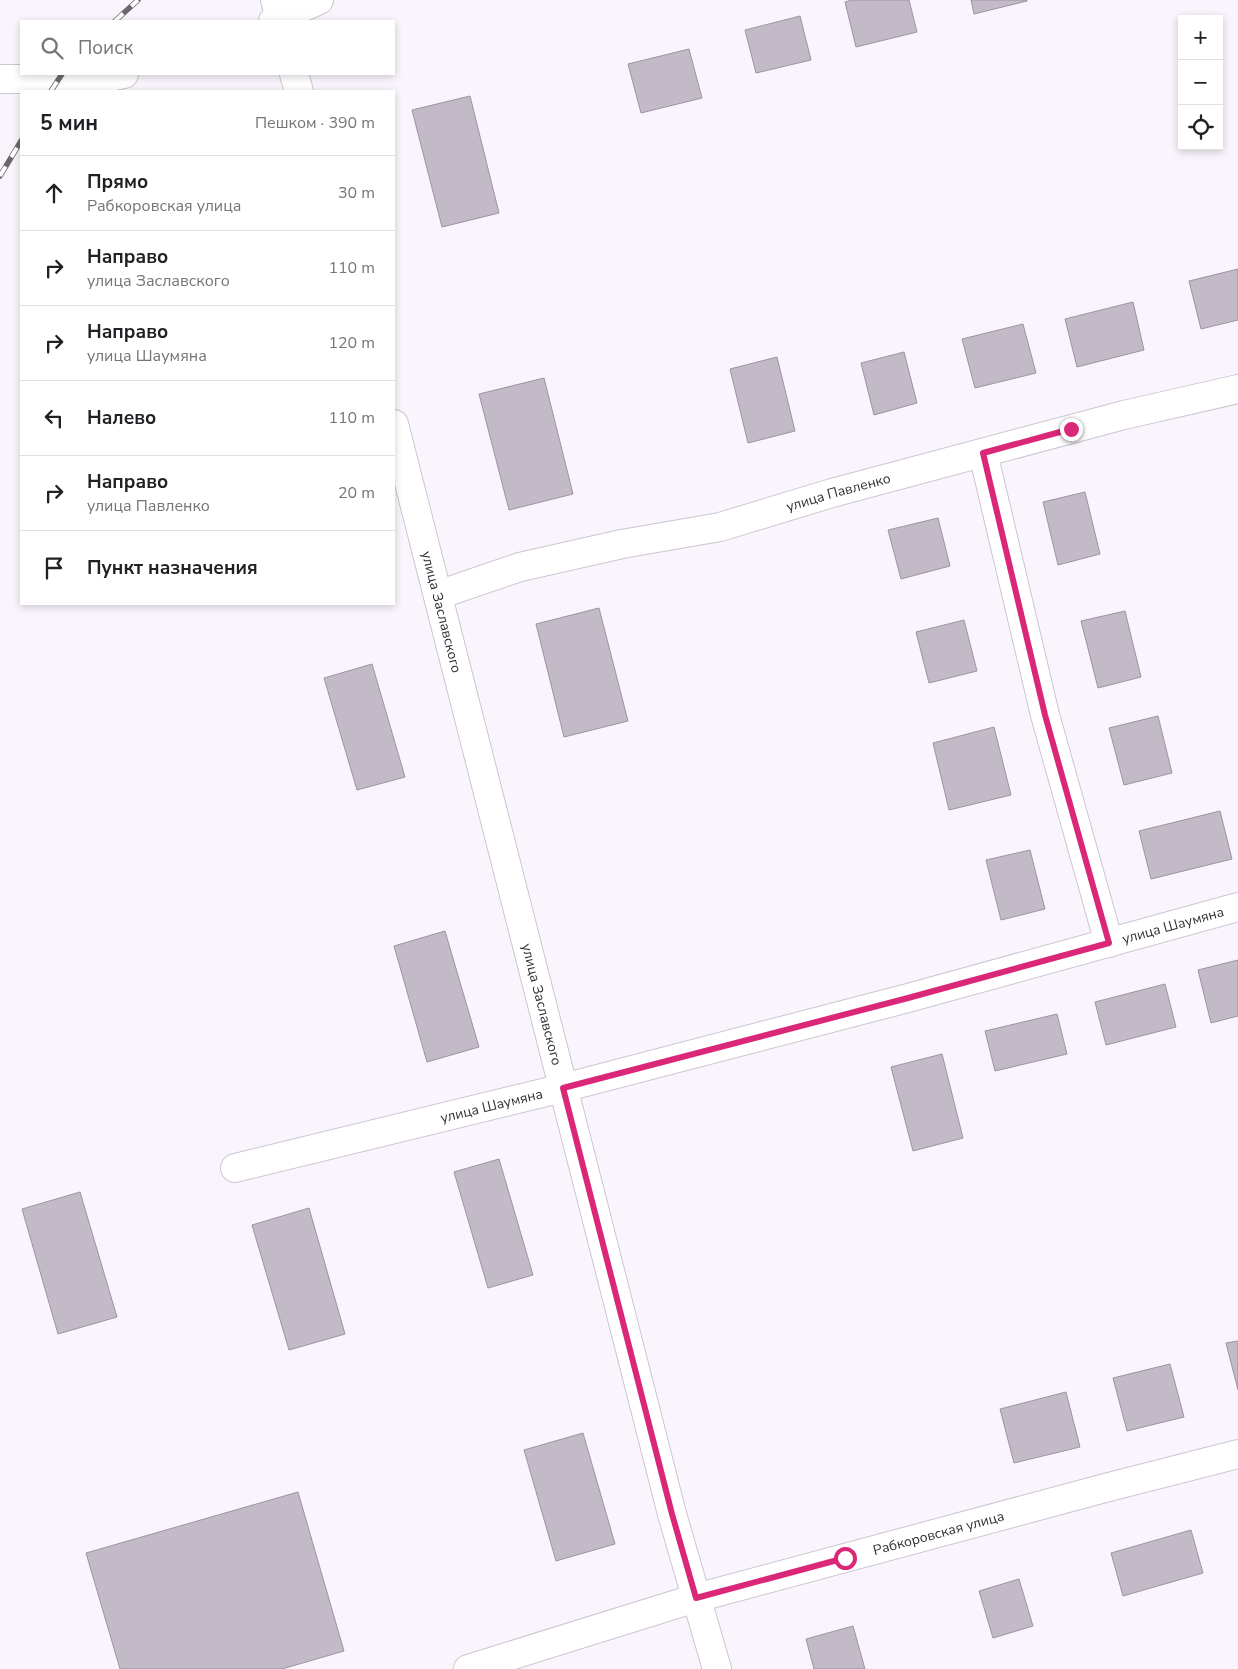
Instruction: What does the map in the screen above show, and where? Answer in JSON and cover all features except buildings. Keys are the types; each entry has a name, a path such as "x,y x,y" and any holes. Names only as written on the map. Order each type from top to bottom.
{"street":[{"path":"277,15 318,0"},
{"path":"0,79 58,79 119,75"},
{"path":"294,75 299,90"},
{"name":"улица Павленко","path":"438,595 520,567 622,544 720,527 832,493 1124,415 1238,389"},
{"name":"улица Заславского","path":"395,428 672,1514 717,1669"},
{"path":"983,453 1045,715 1109,943"},
{"name":"улица Шаумяна","path":"236,1168 563,1088 908,998 1238,907"},
{"name":"Рабкоровская улица","path":"468,1669 696,1598 1238,1454"}],"railway":[{"path":"116,20 138,0"},
{"path":"52,90 61,75"},
{"path":"0,176 20,143"}],"route":[{"path":"845,1558 696,1598 672,1514 563,1088 908,998 1109,943 1045,715 983,453 1071,429"}]}
